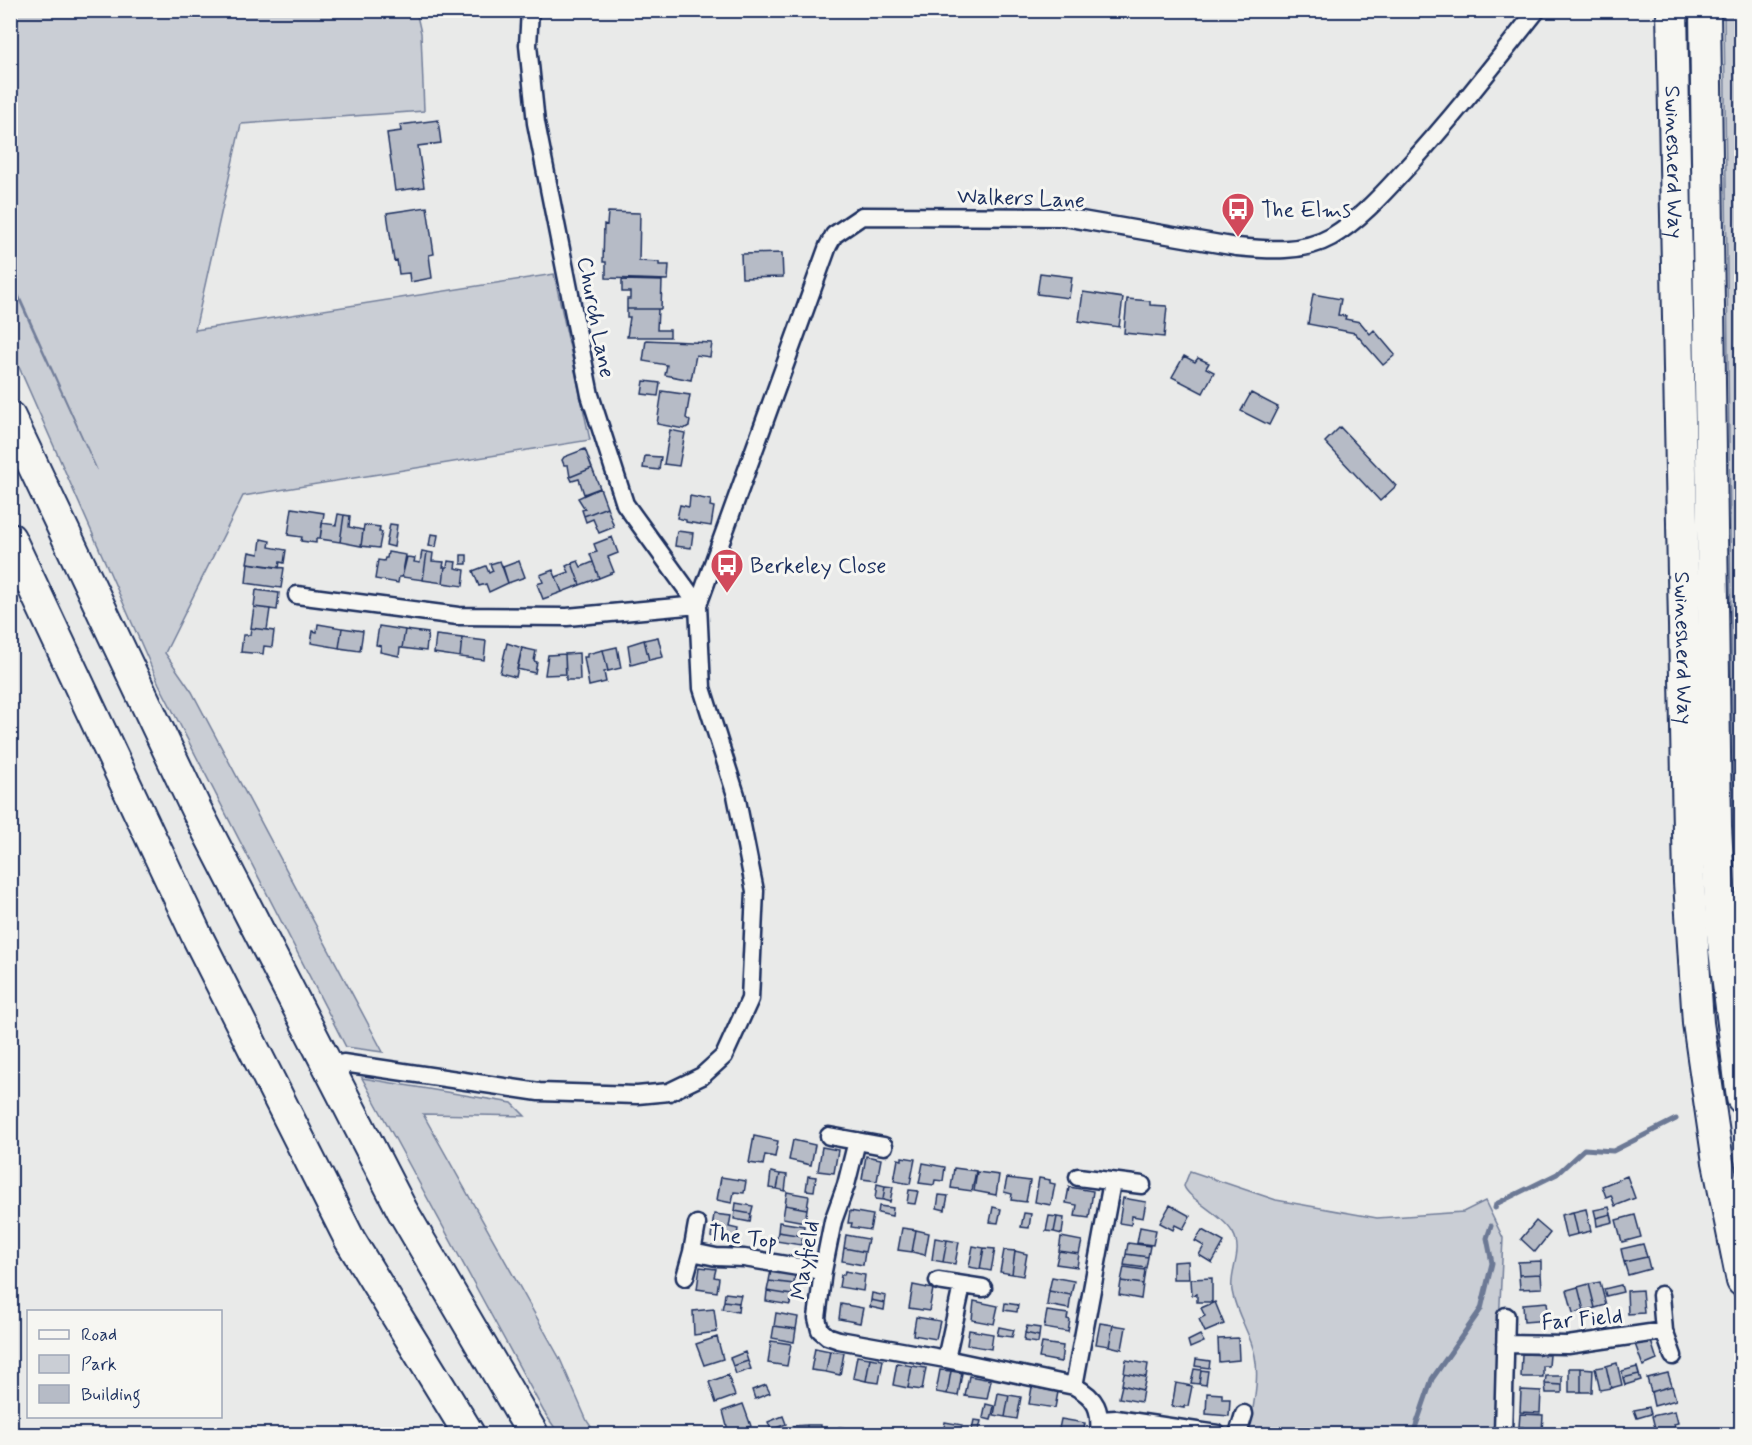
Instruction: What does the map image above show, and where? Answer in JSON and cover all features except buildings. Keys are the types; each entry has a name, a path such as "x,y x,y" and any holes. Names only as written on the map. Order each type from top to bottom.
{"highway":[{"name":"Swinesherd Way","path":"1672,10 1689,882 1698,1023 1718,1162 1742,1281"},
{"name":"Swinesherd Way","path":"1705,10 1716,826 1721,925 1742,1098"},
{"path":"10,417 196,809 402,1210 533,1434"},
{"path":"10,538 196,934 350,1240 469,1434"}],"street":[{"name":"Church Lane","path":"530,10 528,45 536,123 590,395 625,504 698,605"},
{"name":"Walkers Lane","path":"698,605 828,246 834,235 845,226 862,216 1064,217 1236,247 1262,250 1303,247 1330,237 1370,207 1438,135 1537,10"},
{"path":"297,595 458,616 567,617 698,605 702,688 736,795 755,891 750,999 724,1056 702,1076 669,1092 637,1095 539,1092 343,1063"},
{"path":"829,1136 884,1146"},
{"name":"Mayfield","path":"856,1141 846,1185 832,1221 817,1318 820,1330 827,1336 839,1340 946,1359 1074,1386"},
{"path":"1078,1177 1142,1185"},
{"path":"1112,1182 1074,1386 1092,1398 1097,1407 1100,1427 1116,1419 1216,1434"},
{"name":"The Top","path":"685,1277 697,1224"},
{"name":"The Top","path":"692,1252 823,1271"},
{"path":"938,1281 983,1288"},
{"path":"946,1359 962,1286"},
{"path":"1661,1296 1664,1331 1673,1356"},
{"path":"1503,1434 1506,1316"},
{"name":"Far Field","path":"1504,1344 1568,1346 1664,1331"},
{"path":"1238,1434 1244,1414"}],"green space":[{"path":"11,10 416,11 421,33 424,111 241,124 195,330 554,274 590,440 243,496 165,653 192,692 383,1052 346,1047 159,684 11,349 11,282 97,470 11,278"},
{"path":"1724,11 1742,11 1741,965 1734,878"},
{"path":"362,1078 512,1103 525,1116 423,1114 560,1359 587,1421 596,1434 559,1434 544,1412"},
{"path":"1190,1171 1276,1200 1377,1218 1463,1212 1485,1201 1503,1238 1494,1434 1249,1434 1256,1385 1256,1366 1253,1348 1232,1291 1232,1276 1237,1254 1236,1240 1221,1219 1187,1191 1184,1186"}],"waterway":[{"path":"1495,1208 1496,1204 1557,1174 1584,1149 1613,1151 1676,1119"},
{"path":"1413,1434 1432,1379 1481,1309 1492,1263 1487,1238 1491,1226"}],"place":[{"name":"The Elms","path":"1238,238"},
{"name":"Berkeley Close","path":"727,594"}]}
